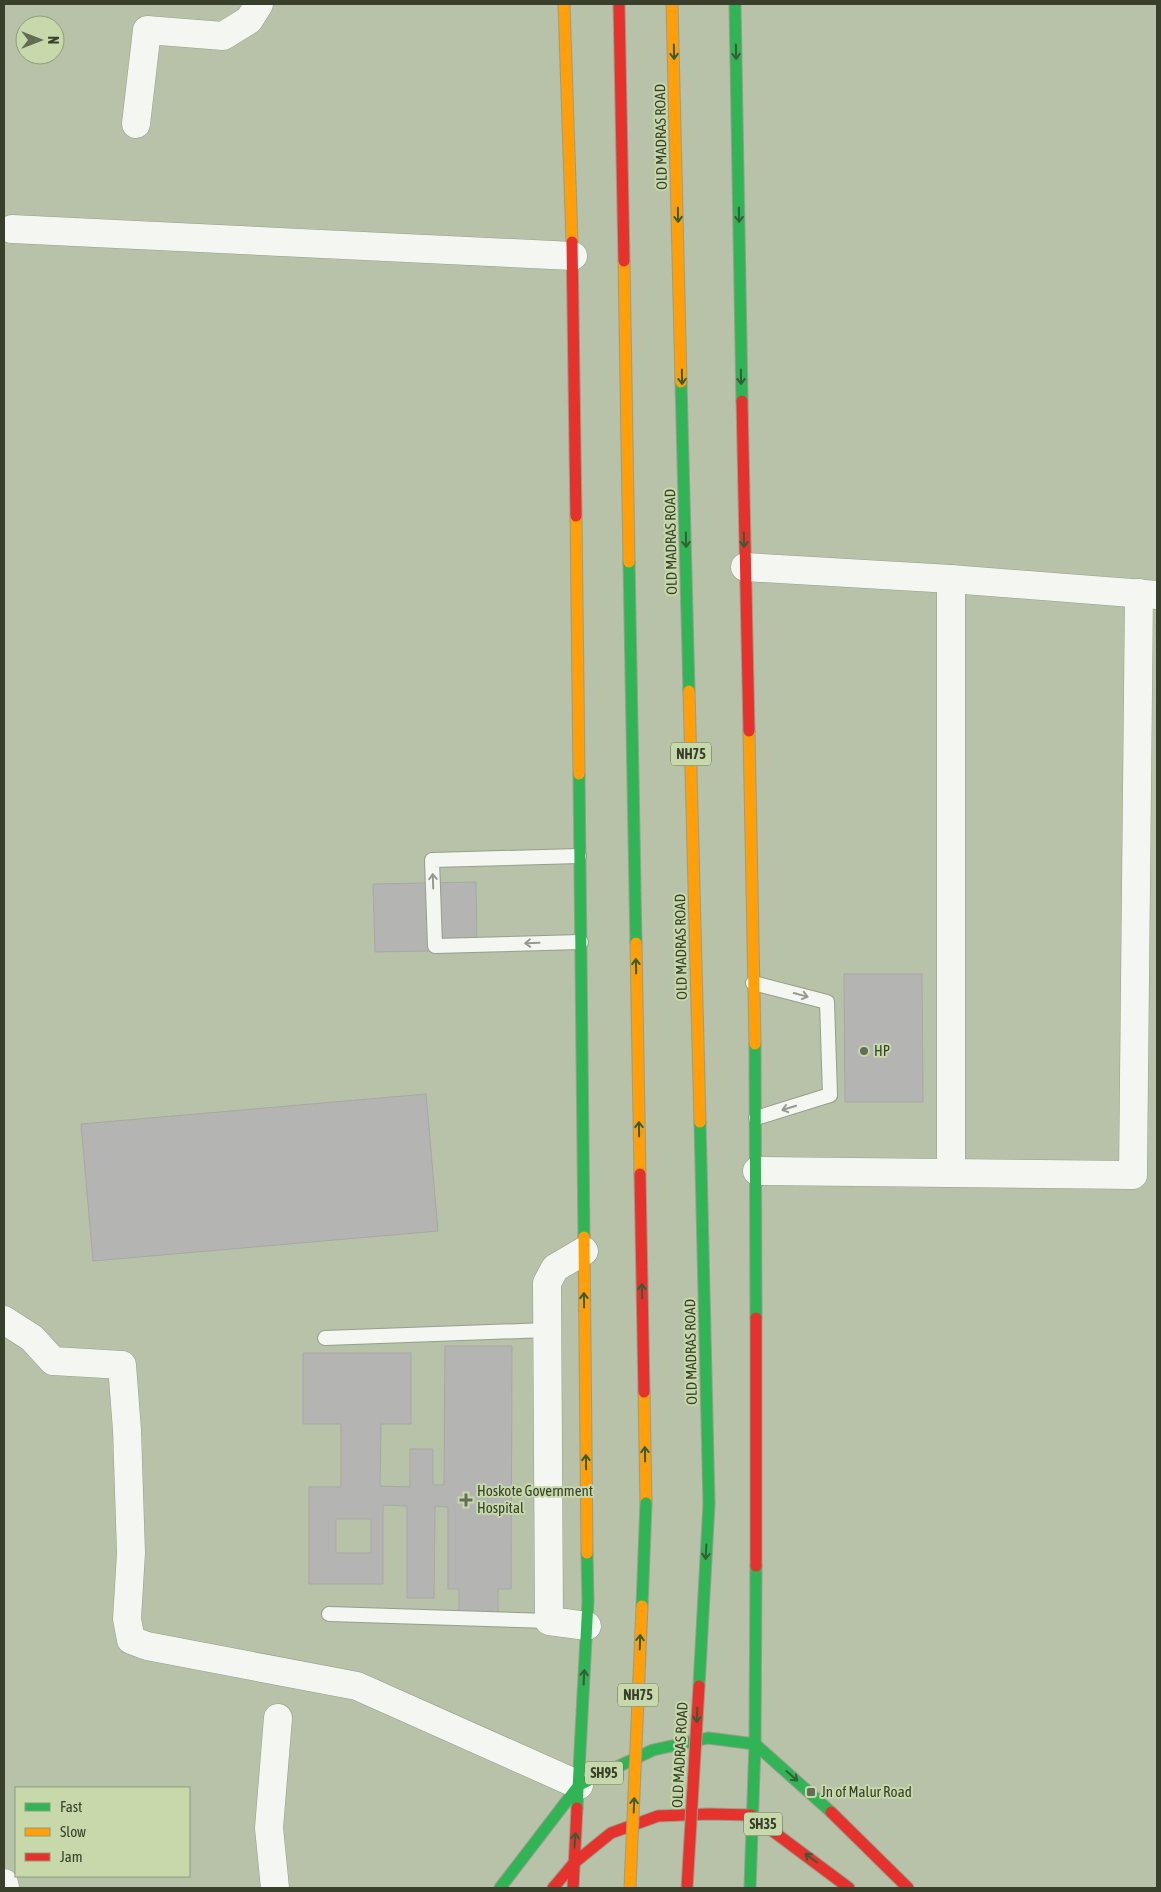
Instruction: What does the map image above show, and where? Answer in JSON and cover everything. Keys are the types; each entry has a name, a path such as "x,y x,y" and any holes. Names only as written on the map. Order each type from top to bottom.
{"main road":[{"path":"564,4 573,256 587,1626 573,1888"},
{"name":"NH75","path":"619,4 646,1503 630,1888"},
{"name":"OLD MADRAS ROAD","path":"672,4 709,1504 687,1888"},
{"path":"735,4 757,1171 754,1744 750,1888"},
{"name":"SH95","path":"500,1888 578,1785 653,1750 708,1738 754,1744"},
{"path":"754,1744 810,1792 908,1888"},
{"name":"SH35","path":"574,1863 611,1833 658,1816 709,1814 751,1816 849,1888"},
{"path":"553,1888 574,1863"}],"street":[{"path":"136,124 147,30 223,36 249,20 259,4"},
{"path":"12,229 573,256"},
{"path":"745,567 951,579 1148,594 1148,730 1133,1175 757,1171"},
{"path":"951,579 951,1172"},
{"path":"584,1251 555,1268 547,1283 547,1330 550,1621 587,1626"},
{"path":"4,1320 32,1338 53,1361 122,1365 127,1430 131,1553 128,1619 131,1640 147,1646 357,1686 578,1785"},
{"path":"275,1888 268,1828 278,1718"},
{"path":"4,1882 5,1888"}],"lane":[{"path":"579,856 432,860 435,946 581,942"},
{"path":"754,983 827,1002 830,1095 756,1118"},
{"path":"325,1338 547,1330"},
{"path":"329,1614 550,1621"}],"building":[{"path":"476,882 477,950 375,952 373,884"},
{"path":"844,974 922,974 923,1102 845,1102"},
{"path":"426,1094 438,1231 93,1261 81,1124"},
{"path":"445,1346 512,1346 511,1589 498,1589 498,1612 459,1612 459,1589 448,1589 448,1507 435,1506 434,1598 407,1598 407,1506 383,1505 383,1584 309,1584 309,1487 341,1487 341,1424 303,1424 303,1353 411,1353 411,1424 381,1424 380,1486 410,1487 410,1449 433,1449 433,1485 444,1485","holes":["336,1519 371,1519 371,1553 336,1553"]}],"traffic: fast":[{"path":"735,4 742,401"},
{"path":"681,382 689,691"},
{"path":"629,562 636,943"},
{"path":"579,774 584,1237"},
{"path":"755,1044 756,1318"},
{"path":"700,1122 709,1504"},
{"path":"642,1606 646,1503"},
{"path":"699,1686 709,1504"},
{"path":"577,1808 588,1601 587,1553"},
{"path":"750,1888 755,1744 756,1566"},
{"path":"500,1888 579,1785 653,1750 708,1738 755,1744 831,1812"}],"traffic: slow":[{"path":"564,4 572,242"},
{"path":"672,4 681,382"},
{"path":"624,261 629,562"},
{"path":"576,516 579,774"},
{"path":"689,691 700,1122"},
{"path":"749,731 755,1044"},
{"path":"636,943 640,1174"},
{"path":"584,1237 587,1553"},
{"path":"644,1392 646,1503"},
{"path":"630,1888 642,1606"}],"traffic: jam":[{"path":"619,4 624,261"},
{"path":"572,242 576,516"},
{"path":"742,401 749,731"},
{"path":"640,1174 644,1392"},
{"path":"756,1318 756,1566"},
{"path":"687,1888 699,1686"},
{"path":"573,1888 577,1808"},
{"path":"831,1812 908,1888"},
{"path":"553,1888 574,1863 611,1833 658,1816 709,1814 751,1815 849,1888"}],"place":[{"name":"HP","path":"864,1051"},
{"name":"Hoskote Government Hospital","path":"466,1500"},
{"name":"Jn of Malur Road","path":"811,1792"}]}
